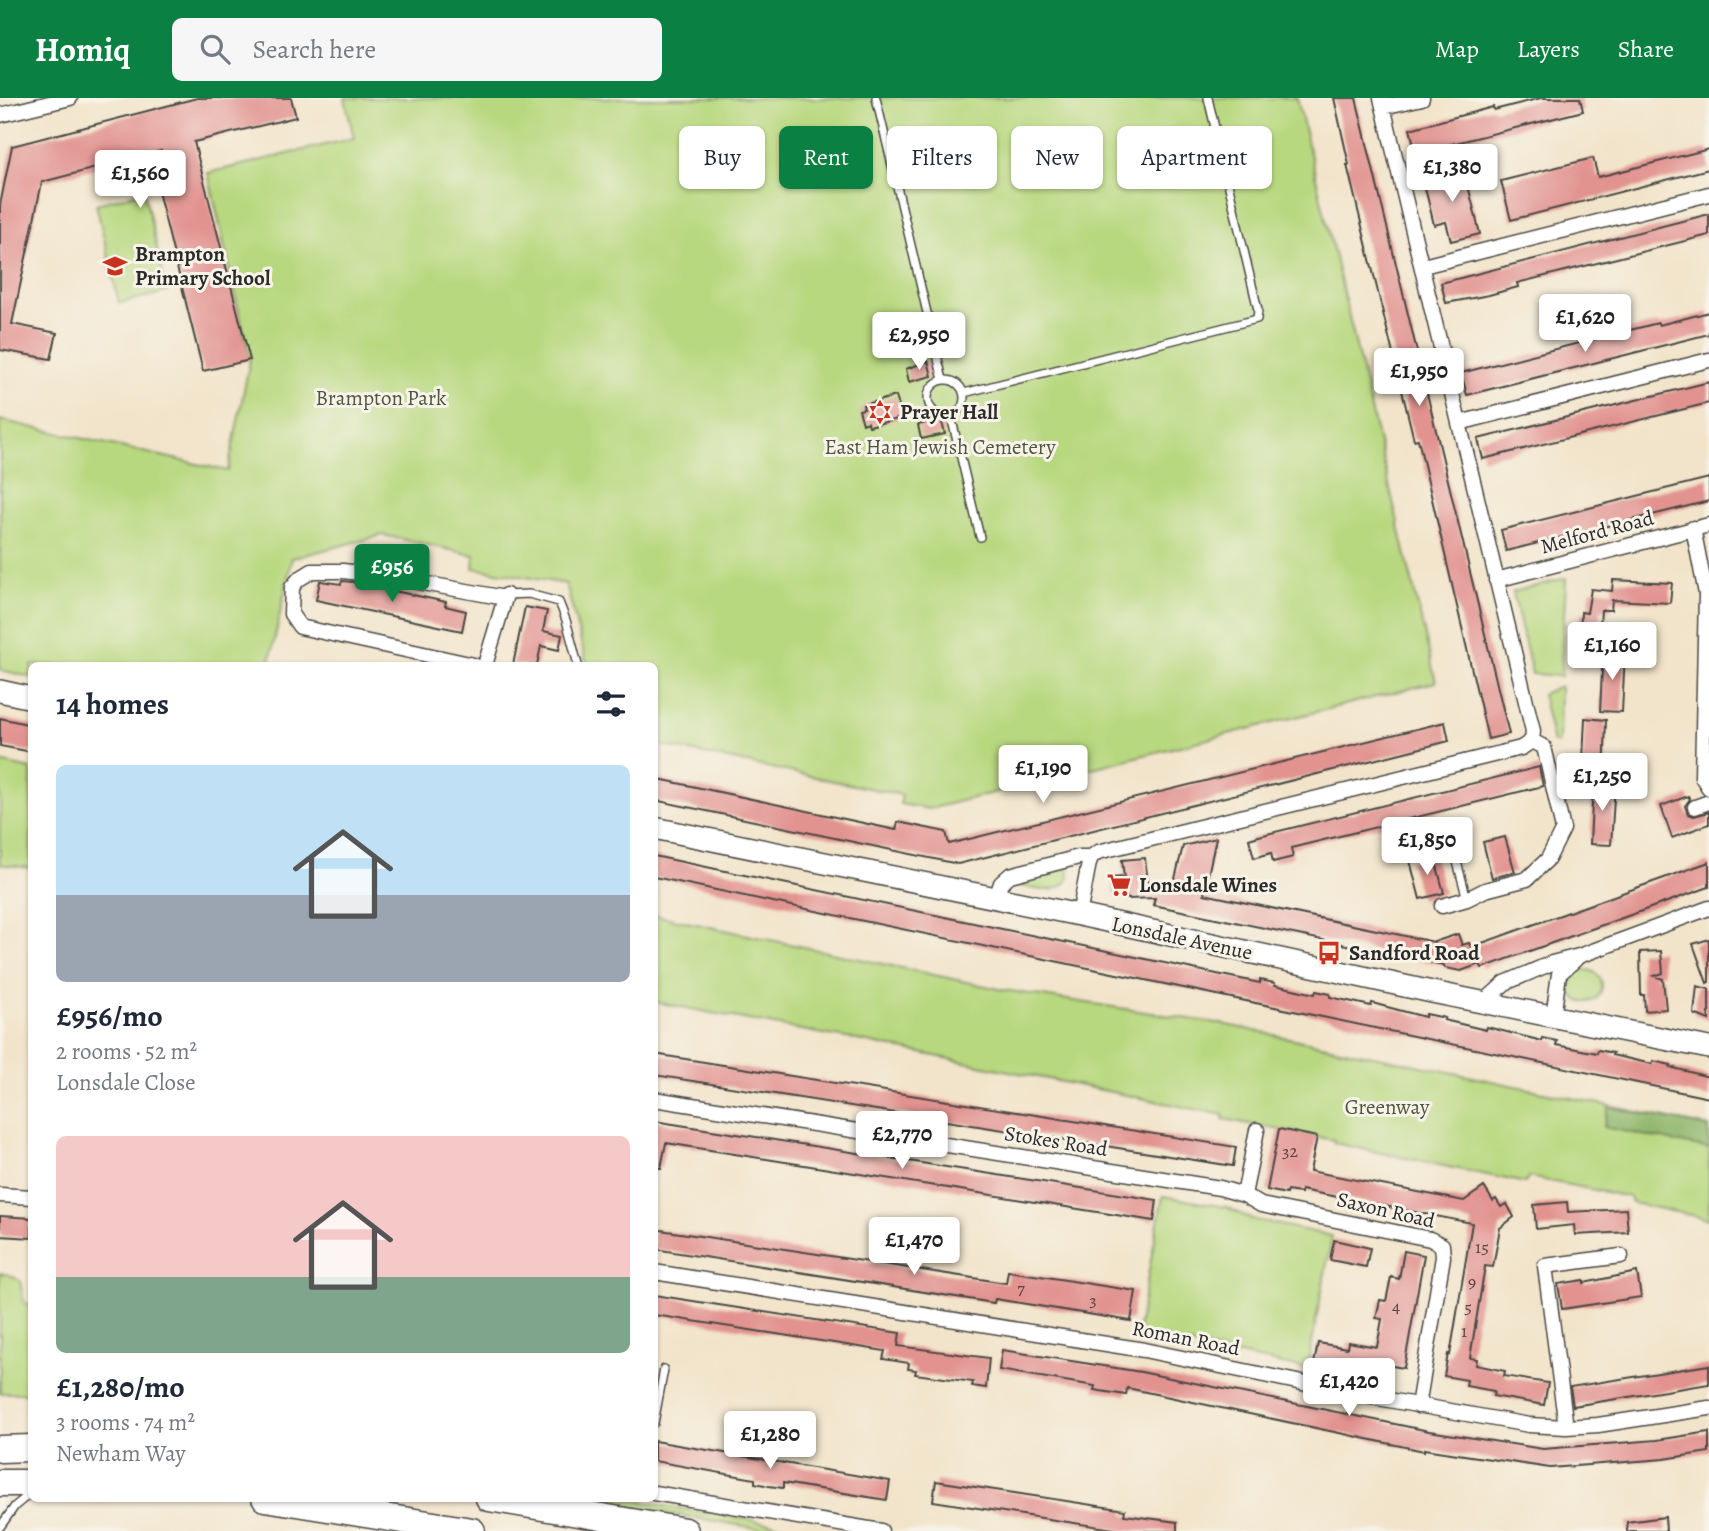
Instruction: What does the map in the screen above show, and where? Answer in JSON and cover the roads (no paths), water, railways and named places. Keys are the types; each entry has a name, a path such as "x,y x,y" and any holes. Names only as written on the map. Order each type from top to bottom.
{"highway":[{"path":"0,1483 28,1483"},
{"path":"290,1502 472,1531"},
{"path":"513,1502 685,1531"}],"street":[{"path":"0,115 70,98"},
{"path":"996,898 1001,883 1010,875 1521,748 1532,740 1533,731 1382,103 1422,98"},
{"path":"1423,266 1709,194"},
{"path":"1460,423 1709,359"},
{"name":"Melford Road","path":"1496,580 1709,524"},
{"path":"1693,528 1706,594 1702,777 1709,788"},
{"path":"460,662 300,628 291,614 292,587 312,571 343,570 505,596 486,662"},
{"path":"0,691 28,697"},
{"path":"1442,906 1467,899 1485,890 1527,879 1548,859 1556,846 1563,829 1544,747 1532,740"},
{"name":"Lonsdale Avenue","path":"658,829 1709,1048"},
{"path":"1079,915 1091,857"},
{"path":"1484,1002 1505,982 1709,908"},
{"path":"1553,1017 1559,974 1579,956"},
{"name":"Stokes Road","path":"658,1100 1209,1186 1244,1195"},
{"path":"1244,1195 1257,1130"},
{"path":"0,1195 28,1197"},
{"name":"Saxon Road","path":"1244,1195 1261,1205 1430,1239 1442,1245 1443,1257 1418,1406"},
{"path":"1566,1427 1545,1266 1621,1256"},
{"name":"Roman Road","path":"658,1273 1144,1350 1418,1406 1529,1425 1598,1425 1709,1408"},
{"path":"658,1494 881,1531"}],"lane":[{"path":"876,98 943,380"},
{"path":"964,393 1257,319 1258,310 1208,98"},
{"path":"943,380 958,384 964,393 963,406 951,416 936,414 928,404 928,391 943,380"},
{"path":"951,416 980,537"},
{"path":"505,596 529,594 559,602 577,662"},
{"path":"1456,858 1467,899"},
{"path":"658,1401 664,1369"},
{"path":"0,1527 15,1506 28,1495"}],"place":[{"name":"Brampton Primary School","path":"115,266"},
{"name":"Prayer Hall","path":"880,412"},
{"name":"Lonsdale Wines","path":"1119,885"},
{"name":"Sandford Road","path":"1329,953"}],"park label":[{"name":"Brampton Park","path":"381,398"},
{"name":"East Ham Jewish Cemetery","path":"940,447"},
{"name":"Greenway","path":"1387,1107"}]}
